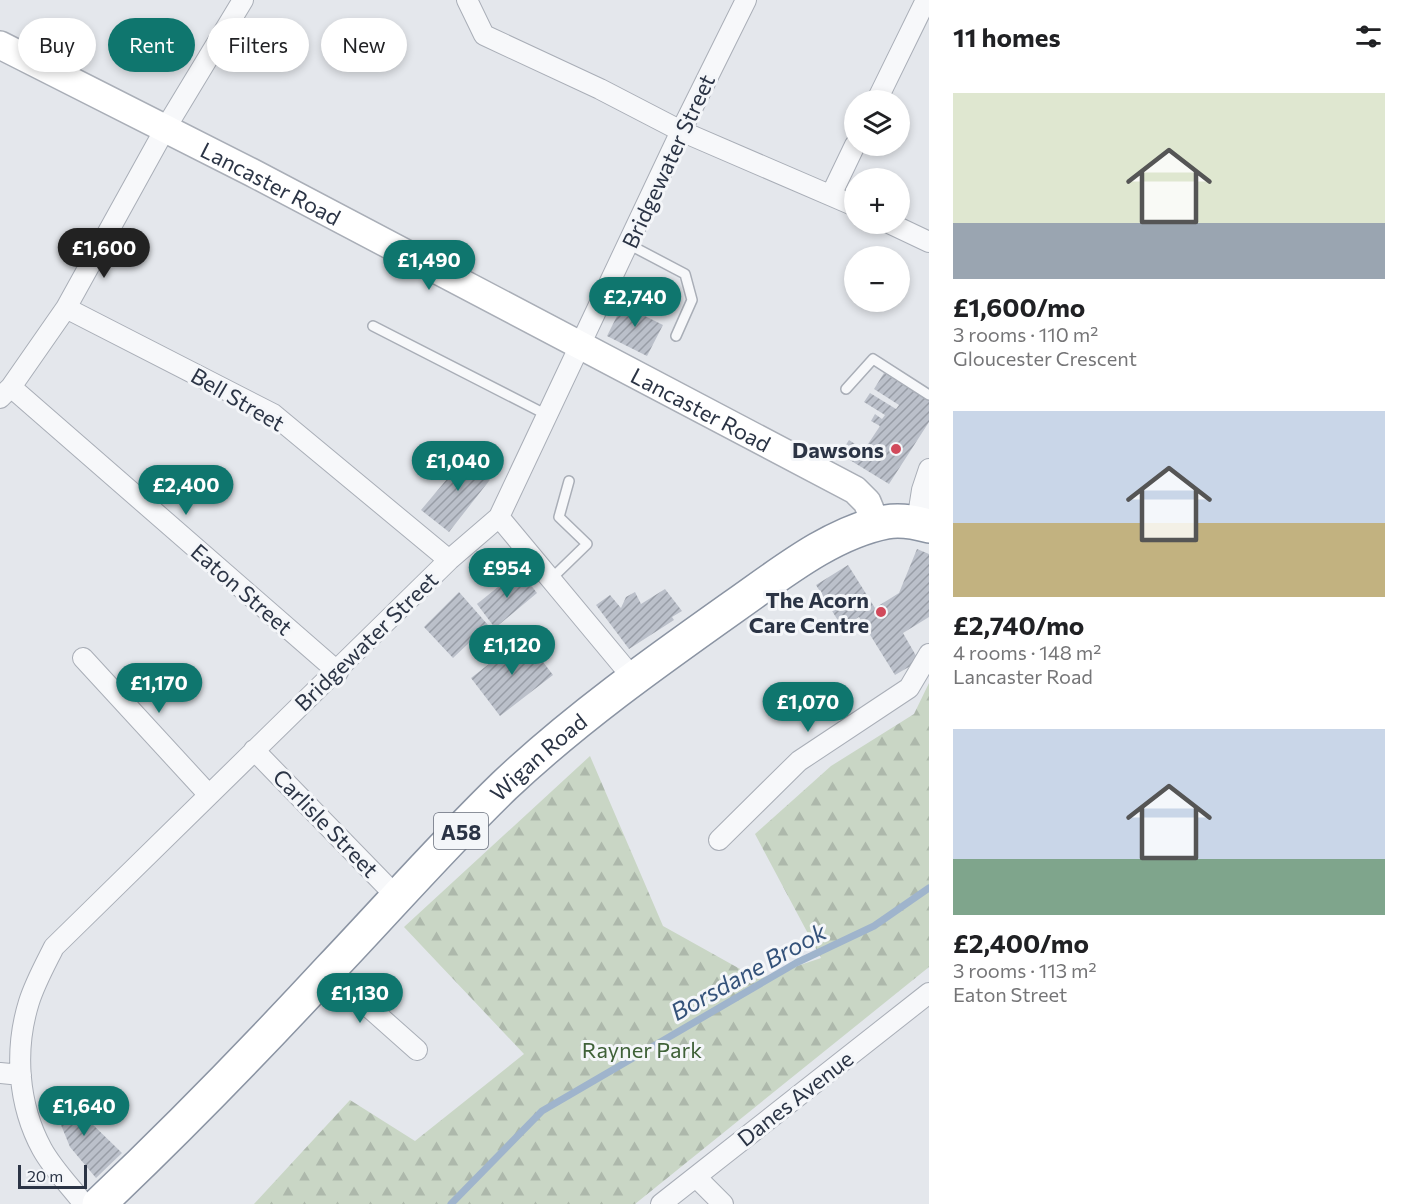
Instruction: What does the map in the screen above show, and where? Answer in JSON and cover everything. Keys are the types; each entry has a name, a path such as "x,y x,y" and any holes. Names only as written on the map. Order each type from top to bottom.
{"highway":[{"name":"A58","path":"876,524 903,520 923,524"},
{"name":"Wigan Road","path":"99,1204 181,1126 504,786 633,678 800,561 857,531 876,524"}],"street":[{"path":"5,393 66,308 165,129 243,0"},
{"path":"467,0 484,35 600,89 681,131 844,201"},
{"name":"Bridgewater Street","path":"84,1204 56,1169 34,1132 27,1114 21,1075 20,1042 29,1001 54,947 254,750 338,672 449,560 500,517 579,345 746,0"},
{"path":"882,90 926,0"},
{"name":"Lancaster Road","path":"0,45 855,490 867,502 876,524"},
{"path":"831,195 850,156"},
{"path":"910,233 929,242"},
{"name":"Bell Street","path":"66,308 273,414 449,560"},
{"name":"Eaton Street","path":"5,393 338,672"},
{"path":"923,524 922,490 929,469"},
{"path":"500,517 633,678"},
{"path":"719,840 799,761 909,688 929,654"},
{"path":"82,658 209,795"},
{"name":"Carlisle Street","path":"254,750 397,897"},
{"path":"328,971 417,1050"},
{"name":"Danes Avenue","path":"661,1204 929,993"},
{"path":"0,1073 21,1075"},
{"path":"696,1177 723,1204"}],"lane":[{"path":"628,244 685,274 692,300 676,336"},
{"path":"373,326 547,415"},
{"path":"846,389 873,359 929,395"},
{"path":"551,579 586,544 559,517 569,481"}],"green space":[{"name":"Rayner Park","path":"929,683 929,967 635,1204 254,1204 350,1100 415,1141 524,1054 404,927 590,756 663,926 758,979 821,958 755,834 831,766 914,714"}],"building":[{"path":"628,294 640,300 635,311 663,325 647,356 607,336"},
{"path":"884,373 929,401 929,422 889,484 840,454 849,440 864,450 880,426 871,421 875,414 882,419 885,415 864,402 870,393 896,409 899,405 874,389"},
{"path":"469,453 496,472 449,532 421,510"},
{"name":"The Acorn Care Centre","path":"917,549 929,554 929,617 903,633 919,661 895,675 859,617 842,627 816,585 848,565 875,608 899,593"},
{"path":"519,570 537,593 495,628 477,604"},
{"path":"665,589 682,611 672,617 674,620 629,649 596,605 610,595 621,608 626,597 635,592 641,604"},
{"path":"459,592 488,625 453,658 424,627"},
{"path":"524,637 553,675 500,716 471,678"},
{"path":"55,1088 122,1153 96,1178 70,1147 50,1098"}],"waterway":[{"name":"Borsdane Brook","path":"451,1204 542,1111 796,963 874,926 929,888"}],"place":[{"name":"Dawsons","path":"896,449"},
{"name":"The Acorn Care Centre","path":"881,612"}]}
